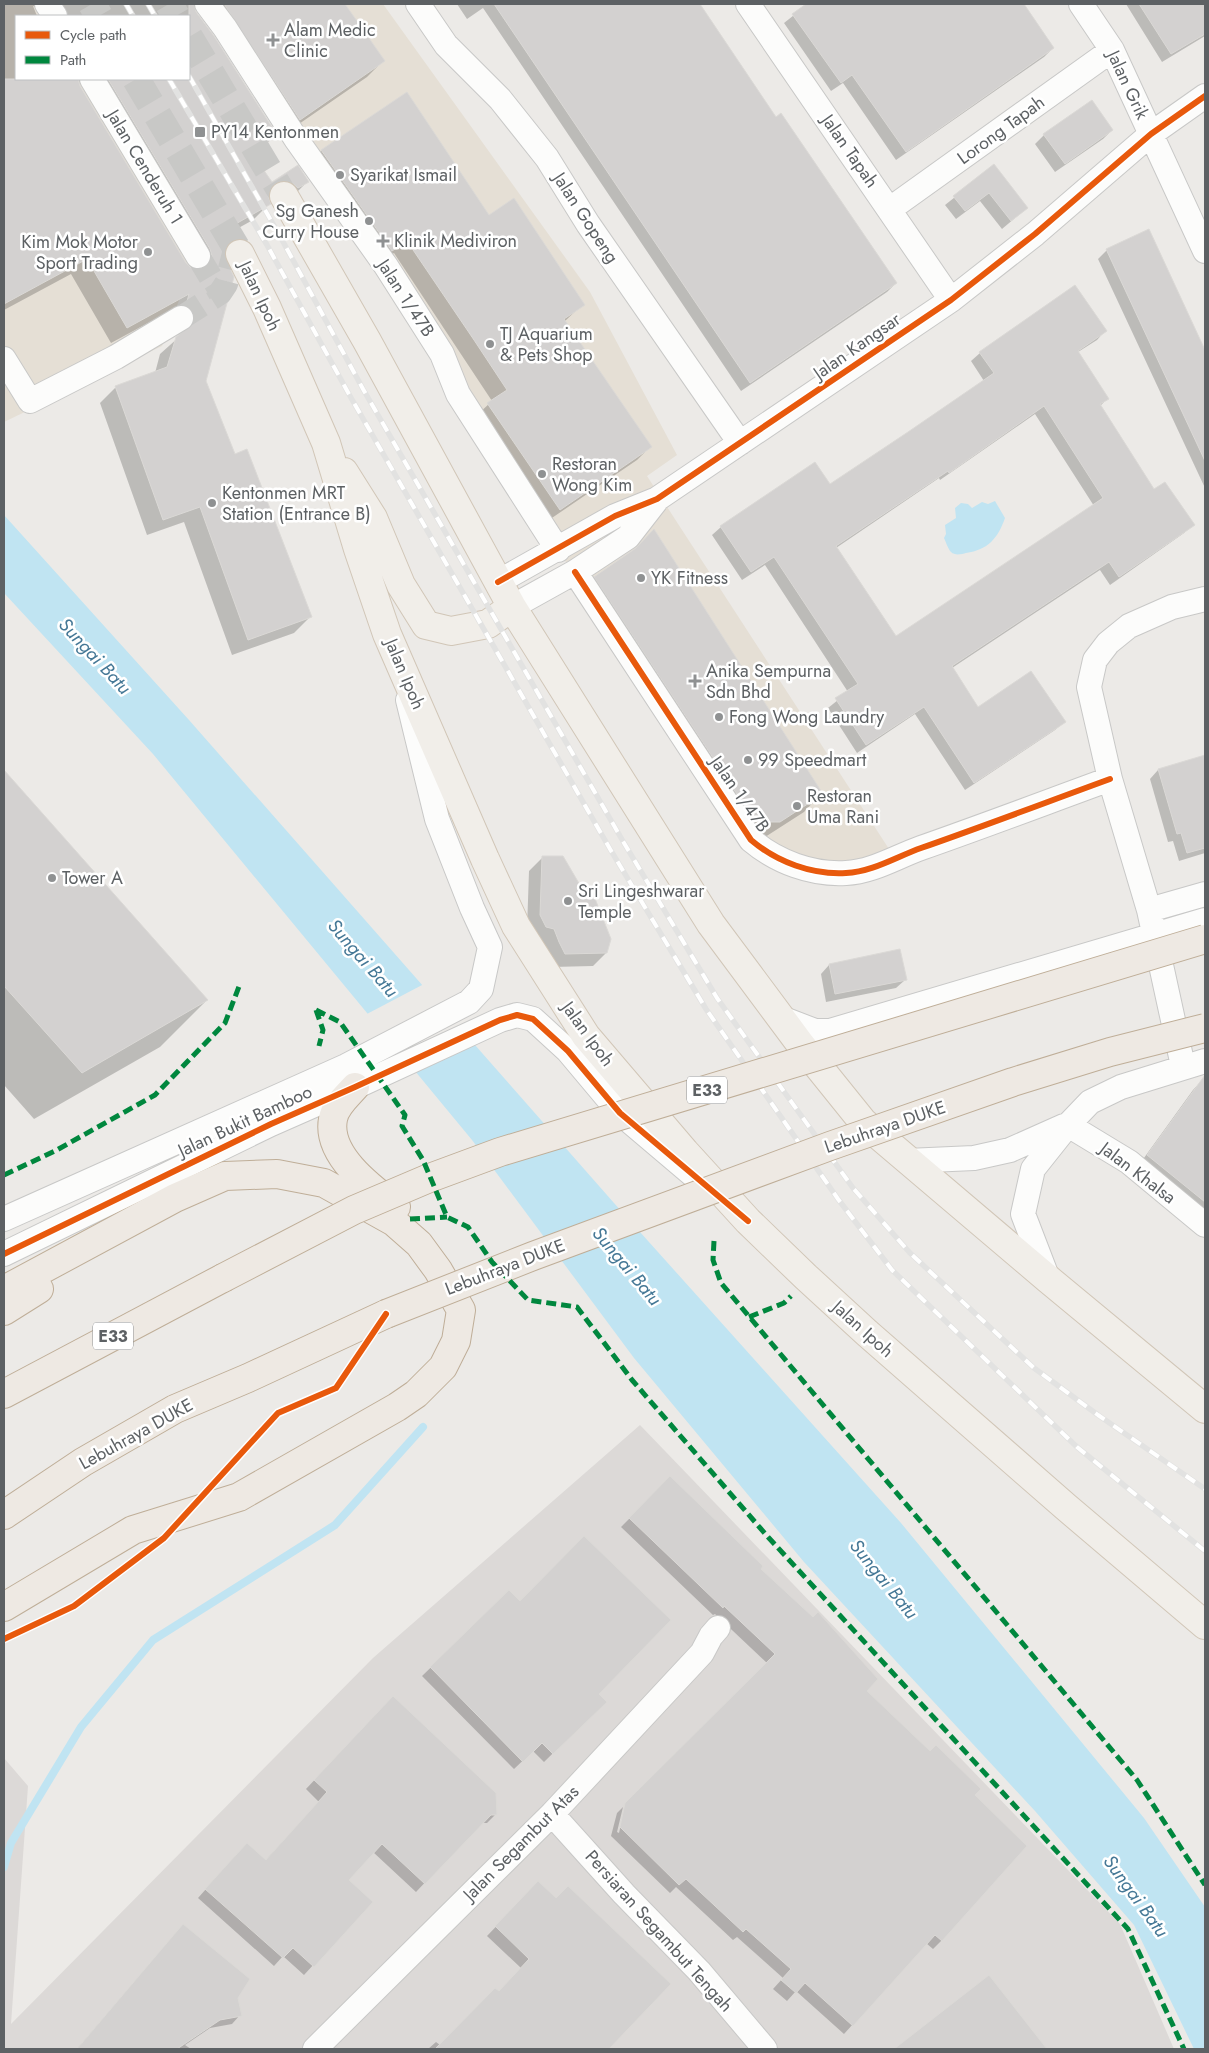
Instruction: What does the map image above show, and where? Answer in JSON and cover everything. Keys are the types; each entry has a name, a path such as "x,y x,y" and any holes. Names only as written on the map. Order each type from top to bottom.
{"highway":[{"name":"E33","path":"4,1394 354,1210 426,1179 500,1152 1205,939"},
{"name":"Lebuhraya DUKE","path":"4,1515 83,1462 175,1409 248,1378 386,1314 821,1150 1013,1082 1110,1052 1205,1028"},
{"path":"4,1607 133,1530 238,1497 397,1407 416,1394 442,1367 456,1341 461,1310 458,1284 445,1256 428,1233 362,1180 345,1159 335,1140 332,1129 333,1118 351,1077"},
{"path":"4,1290 175,1198 225,1176 277,1174 324,1184 394,1222 419,1244 438,1270 461,1310"},
{"path":"4,1311 96,1256 170,1215 234,1186 292,1178 324,1184"}],"main road":[{"path":"284,196 367,341 512,607 711,924 781,1018 863,1122 907,1161 1205,1409"},
{"name":"Jalan Ipoh","path":"240,254 267,308 326,443 358,549 387,634 516,926 586,1036 635,1096 748,1221 866,1333 1148,1578 1205,1625"},
{"path":"326,443 374,518 401,585 426,625 451,631 488,624 512,607"}],"street":[{"path":"47,4 53,15"},
{"name":"Jalan 1/47B","path":"207,4 225,28 296,139 386,266 442,354 458,394 558,550"},
{"name":"Jalan Gopeng","path":"418,4 446,45 500,99 547,158 593,231 740,443"},
{"name":"Jalan Tapah","path":"748,4 951,300"},
{"name":"Jalan Grik","path":"1081,4 1112,50 1205,251"},
{"name":"Lorong Tapah","path":"890,209 1112,50"},
{"name":"Jalan Cenderuh 1","path":"93,80 198,256"},
{"name":"Jalan Kangsar","path":"498,582 558,550 615,516 657,499 951,300 1035,234 1151,134 1205,96"},
{"path":"4,359 30,402 116,357 181,318"},
{"name":"Jalan Kangsar","path":"512,607 574,572 628,536 657,499"},
{"name":"Jalan 1/47B","path":"574,572 751,840 770,855 807,870 826,873 865,871 902,855 1110,779"},
{"path":"1048,1279 1023,1214 1033,1169 1068,1125 1090,1102 1121,1088 1194,1064 1154,934 1149,910 1110,779 1089,687 1095,660 1108,643 1129,626 1172,607 1205,599"},
{"name":"Jalan Bukit Bamboo","path":"4,1254 271,1124 351,1077 469,1002 481,989 490,947 472,908 437,819 412,721 402,666"},
{"path":"1149,910 1205,894"},
{"path":"781,1018 815,1031 830,1031 1205,920"},
{"name":"Jalan Bukit Bamboo","path":"4,1219 351,1077 517,1015 533,1019 568,1051 620,1113 748,1221"},
{"path":"907,1161 974,1158 1010,1150 1068,1125"},
{"name":"Jalan Khalsa","path":"1068,1125 1128,1162 1205,1225"},
{"name":"Jalan Segambut Atas","path":"314,2049 552,1814 702,1653 711,1636 718,1628"},
{"name":"Persiaran Segambut Tengah","path":"552,1814 624,1894 699,1971 765,2049"}],"shaded area":[{"path":"4,4 39,4 45,15 15,15 15,80 84,80 193,263 162,346 4,422"},
{"path":"210,4 383,4 590,292 677,455 647,476 889,849 843,866 749,849"},
{"path":"640,1425 1120,1924 1174,2049 4,2049 4,1758 28,1786 11,2024 373,1658"}],"water":[{"path":"995,501 1005,518 991,542 974,551 959,554 951,552 944,538 946,534 945,525 956,518 955,508 961,503 968,504 972,508 982,502 988,504"},
{"name":"Sungai Batu","path":"4,515 189,720 614,1203 901,1523 1144,1818 1205,1907 1205,2049 1194,2049 1134,1925 1035,1811 804,1562 634,1358 472,1140 153,754 4,593"}],"pier":[{"path":"424,984 474,1040 411,1070 365,1015"}],"building":[{"path":"189,4 194,4 196,12 214,36 277,135 252,153 272,182 298,165 309,182 298,188 285,180 277,182 270,189 268,196 271,204 232,226 239,239 233,240 227,245 224,254 234,277 206,381 235,454 247,449 312,617 248,640 200,507 163,520 115,386 167,367 176,337 193,324 195,317 193,311 186,305 189,294 127,328 87,259 4,304 4,79 78,80 80,86 186,263 191,268 198,270 205,268 210,263 212,256 210,249 109,80 190,80"},
{"path":"224,4 345,4 385,61 300,120"},
{"path":"494,4 700,4 776,117 781,113 897,283 750,383"},
{"path":"806,4 1024,4 1054,48 906,152 852,75 841,83 792,14"},
{"path":"1139,4 1205,4 1205,34 1171,54"},
{"path":"407,92 489,215 514,198 585,305 564,319 652,447 560,510 487,403 507,390 474,340 407,241 392,251 321,150"},
{"path":"1092,100 1113,130 1065,164 1043,134"},
{"path":"994,164 1028,208 1011,221 989,193 965,211 953,196"},
{"path":"1149,229 1205,350 1205,461 1106,249"},
{"path":"1075,285 1107,331 1078,351 1109,399 1100,404 1154,489 1165,482 1195,525 1119,577 1109,562 952,666 978,707 1031,671 1066,722 974,783 924,707 866,745 835,698 858,684 774,557 751,572 720,526 815,462 830,484 908,432 994,373 979,352","holes":["1044,406 1103,498 896,636 836,546 948,471 949,473"]},
{"path":"654,529 823,794 780,822 766,822 748,811 594,577 636,548"},
{"path":"1205,755 1205,848 1187,853 1181,833 1177,834 1158,769"},
{"name":"Tower A","path":"4,770 208,1000 82,1073 4,986"},
{"name":"Sri Lingeshwarar Temple","path":"542,856 563,856 580,885 590,886 611,939 607,953 565,954 554,929 546,927 540,915"},
{"path":"900,949 907,980 835,994 829,964"},
{"path":"1205,1075 1205,1202 1147,1155"},
{"path":"670,1476 763,1566 761,1569 813,1617 818,1612 878,1679 867,1691 930,1751 936,1745 981,1789 975,1795 1027,1846 942,1941 935,1935 853,2026 805,1983 796,1993 781,1980 791,1969 746,1929 743,1932 686,1879 679,1885 620,1827 625,1803 775,1654 724,1606 723,1608 629,1518"},
{"path":"584,1536 671,1620 599,1694 607,1702 553,1754 542,1743 523,1762 430,1667 509,1590 520,1601"},
{"path":"393,1696 496,1793 497,1815 491,1815 425,1884 382,1844 349,1880 373,1902 314,1967 293,1948 283,1958 205,1889 247,1843 266,1860 327,1792 314,1780"},
{"path":"538,1881 556,1898 568,1886 671,1984 609,2049 435,2049 495,1988 499,1991 529,1959 495,1926"},
{"path":"183,1924 250,1979 238,1998 242,2016 220,2020 177,2049 77,2049"},
{"path":"989,1975 1047,2049 894,2049"}],"waterway":[{"path":"4,1867 11,1843 81,1727 153,1640 335,1525 423,1427"}],"tunnel":[{"path":"92,4 98,15"},
{"path":"169,4 175,15"},
{"path":"190,39 284,196"},
{"path":"137,80 240,254"},
{"path":"181,318 220,293 226,284 236,246"},
{"path":"198,256 220,293"}],"railway":[{"path":"126,4 132,15"},
{"path":"148,4 154,15"},
{"path":"190,78 281,238 363,389 624,843 717,998 853,1188 910,1253 1034,1368 1205,1489"},
{"path":"170,80 267,245 350,396 610,849 706,1009 838,1199 892,1270 1077,1447 1205,1551"}],"marked path":[{"path":"4,1175 55,1151 155,1095 225,1023 240,984"},
{"path":"316,1010 340,1022 405,1115 402,1126 423,1160 447,1217 468,1227 492,1262 528,1300 577,1307 632,1380 768,1537 1128,1929 1184,2049"},
{"path":"316,1010 323,1030 319,1046"},
{"path":"410,1219 447,1217"},
{"path":"714,1241 713,1260 721,1283 1137,1780 1205,1885"},
{"path":"749,1317 784,1303 791,1296"}],"cycle path":[{"path":"498,582 615,516 657,499 951,300 1035,234 1151,134 1205,96"},
{"path":"575,572 751,840 772,855 796,866 833,873 865,870 1110,779"},
{"path":"4,1254 271,1124 500,1020 517,1015 533,1019 568,1051 620,1113 748,1221"},
{"path":"4,1639 74,1606 164,1538 278,1413 336,1388 386,1314"}],"place":[{"name":"Alam Medic Clinic","path":"273,40"},
{"name":"PY14 Kentonmen","path":"200,132"},
{"name":"Syarikat Ismail","path":"340,175"},
{"name":"Sg Ganesh Curry House","path":"369,221"},
{"name":"Klinik Mediviron","path":"383,241"},
{"name":"Kim Mok Motor Sport Trading","path":"148,252"},
{"name":"TJ Aquarium & Pets Shop","path":"490,344"},
{"name":"Restoran Wong Kim","path":"542,474"},
{"name":"Kentonmen MRT Station (Entrance B)","path":"212,503"},
{"name":"YK Fitness","path":"641,578"},
{"name":"Anika Sempurna Sdn Bhd","path":"695,681"},
{"name":"Fong Wong Laundry","path":"719,717"},
{"name":"99 Speedmart","path":"748,760"},
{"name":"Restoran Uma Rani","path":"797,806"},
{"name":"Tower A","path":"52,878"},
{"name":"Sri Lingeshwarar Temple","path":"568,901"}]}
